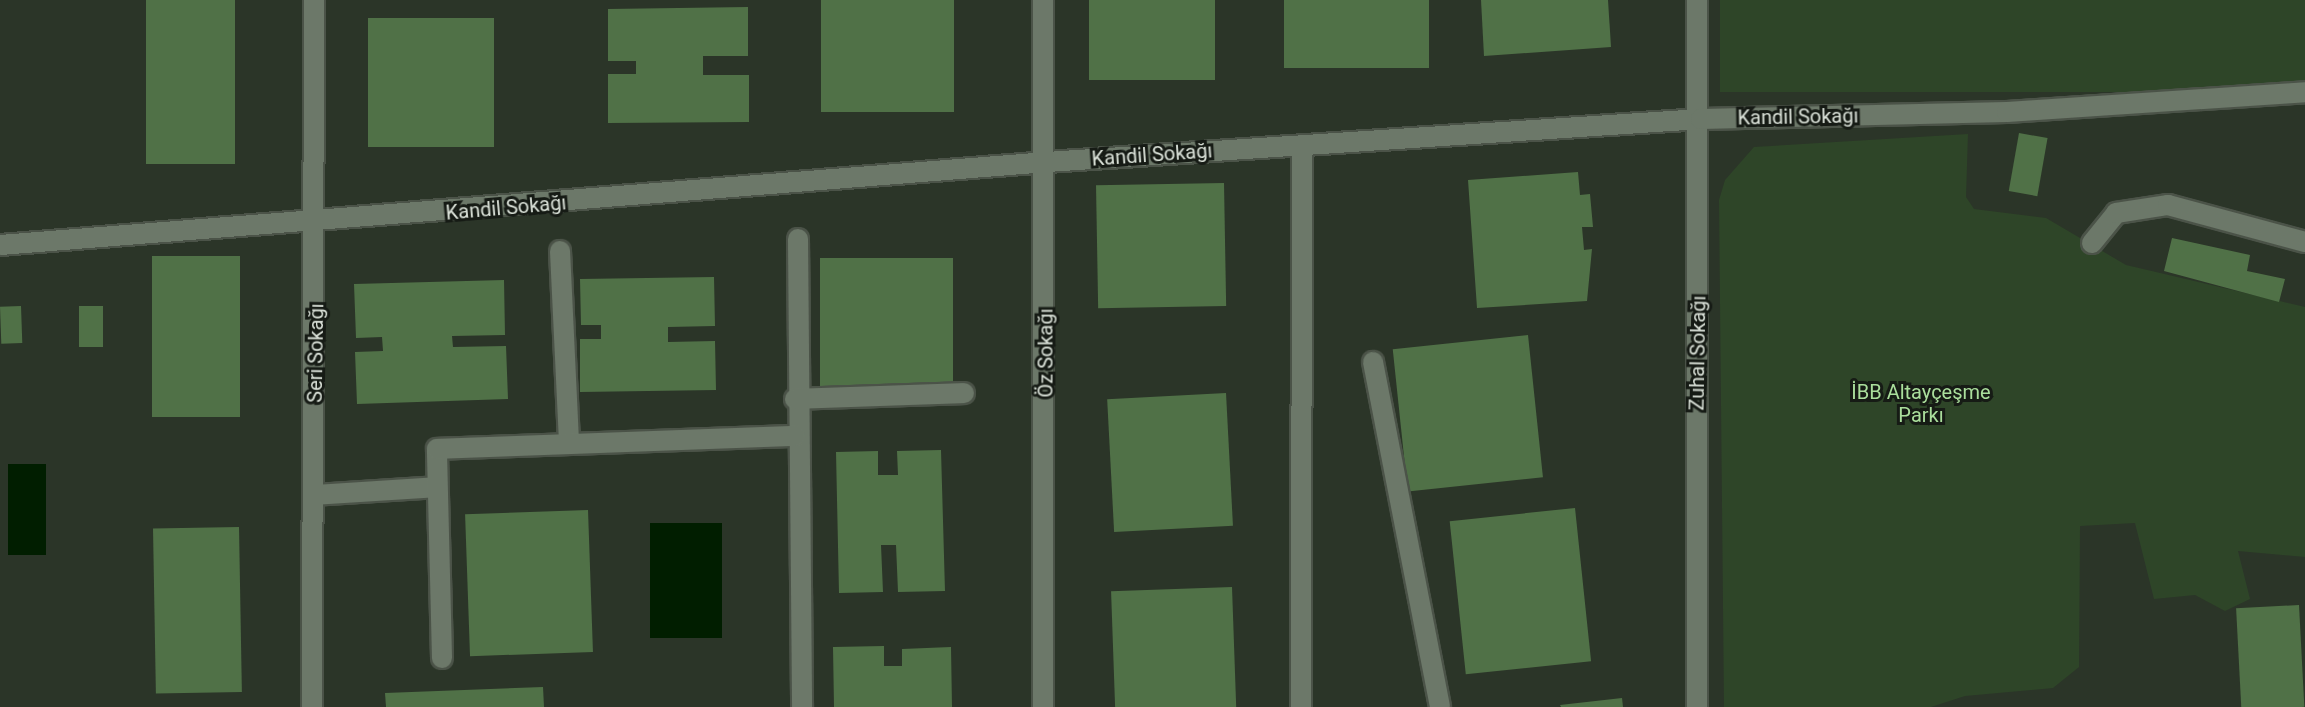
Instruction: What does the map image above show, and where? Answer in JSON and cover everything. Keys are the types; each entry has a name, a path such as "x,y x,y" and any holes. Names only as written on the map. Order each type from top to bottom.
{"street":[{"name":"Seri Sokağı","path":"312,707 317,224 314,0"},
{"name":"Öz Sokağı","path":"1043,0 1047,162 1043,707"},
{"name":"Zuhal Sokağı","path":"1697,0 1701,119 1697,707"},
{"name":"Kandil Sokağı","path":"0,245 317,224 1047,162 1302,145 1701,119 2007,112 2305,92"},
{"path":"1301,707 1302,145"},
{"path":"2092,243 2116,213 2168,205 2305,242"},
{"path":"798,239 795,436 802,707"},
{"path":"560,251 569,443"},
{"path":"1373,362 1440,707"},
{"path":"795,399 964,393"},
{"path":"442,658 437,449 795,436"},
{"path":"314,495 437,487"}],"green space":[{"path":"1720,0 2305,0 2305,92 1720,92"},
{"name":"İBB Altayçeşme Parkı","path":"1968,134 1966,197 1974,209 2046,218 2126,265 2305,307 2305,557 2238,551 2250,599 2225,611 2195,595 2154,599 2135,523 2080,526 2079,667 2053,688 1965,696 1931,707 1724,707 1719,200 1725,180 1754,147"}],"shaded area":[{"path":"8,464 46,464 46,555 8,555"},
{"path":"650,523 722,523 722,638 650,638"}],"building":[{"path":"146,0 235,0 235,164 146,164"},
{"path":"821,0 954,0 954,112 821,112"},
{"path":"1089,0 1215,0 1215,80 1089,80"},
{"path":"1284,0 1429,0 1429,68 1284,68"},
{"path":"1481,0 1608,0 1611,47 1484,56"},
{"path":"748,7 748,56 703,56 703,75 749,75 749,122 608,123 608,74 636,74 636,61 608,61 608,9"},
{"path":"368,18 494,18 494,147 368,147"},
{"path":"2019,133 2048,138 2037,196 2009,191"},
{"path":"1578,172 1580,195 1590,194 1593,227 1582,227 1584,250 1592,249 1587,301 1477,308 1468,180"},
{"path":"1224,183 1226,306 1098,308 1096,185"},
{"path":"2172,238 2250,255 2247,271 2285,279 2279,302 2164,271"},
{"path":"152,256 240,256 240,417 152,417"},
{"path":"820,258 953,258 953,387 820,387"},
{"path":"714,277 715,326 668,327 668,342 715,341 716,390 580,392 580,339 601,339 601,325 581,325 580,279"},
{"path":"504,280 505,335 452,336 453,347 506,346 508,399 357,404 355,352 383,351 382,337 356,338 354,284"},
{"path":"21,306 22,343 1,344 0,307"},
{"path":"79,306 103,306 103,347 79,347"},
{"path":"1528,335 1543,477 1408,491 1393,349"},
{"path":"1226,393 1233,526 1114,532 1107,399"},
{"path":"941,450 945,591 898,592 896,545 881,545 883,592 839,593 836,452 878,451 878,475 898,475 897,451"},
{"path":"1575,508 1591,661 1466,674 1450,521"},
{"path":"588,510 593,652 470,656 465,514"},
{"path":"239,527 242,692 156,693 153,529"},
{"path":"1232,587 1236,707 1115,707 1111,591"},
{"path":"2299,605 2304,707 2241,707 2236,608"},
{"path":"884,646 884,666 902,666 902,649 951,647 952,707 834,707 833,647"},
{"path":"543,687 544,707 386,707 385,693"},
{"path":"1622,698 1623,707 1560,705"}]}
